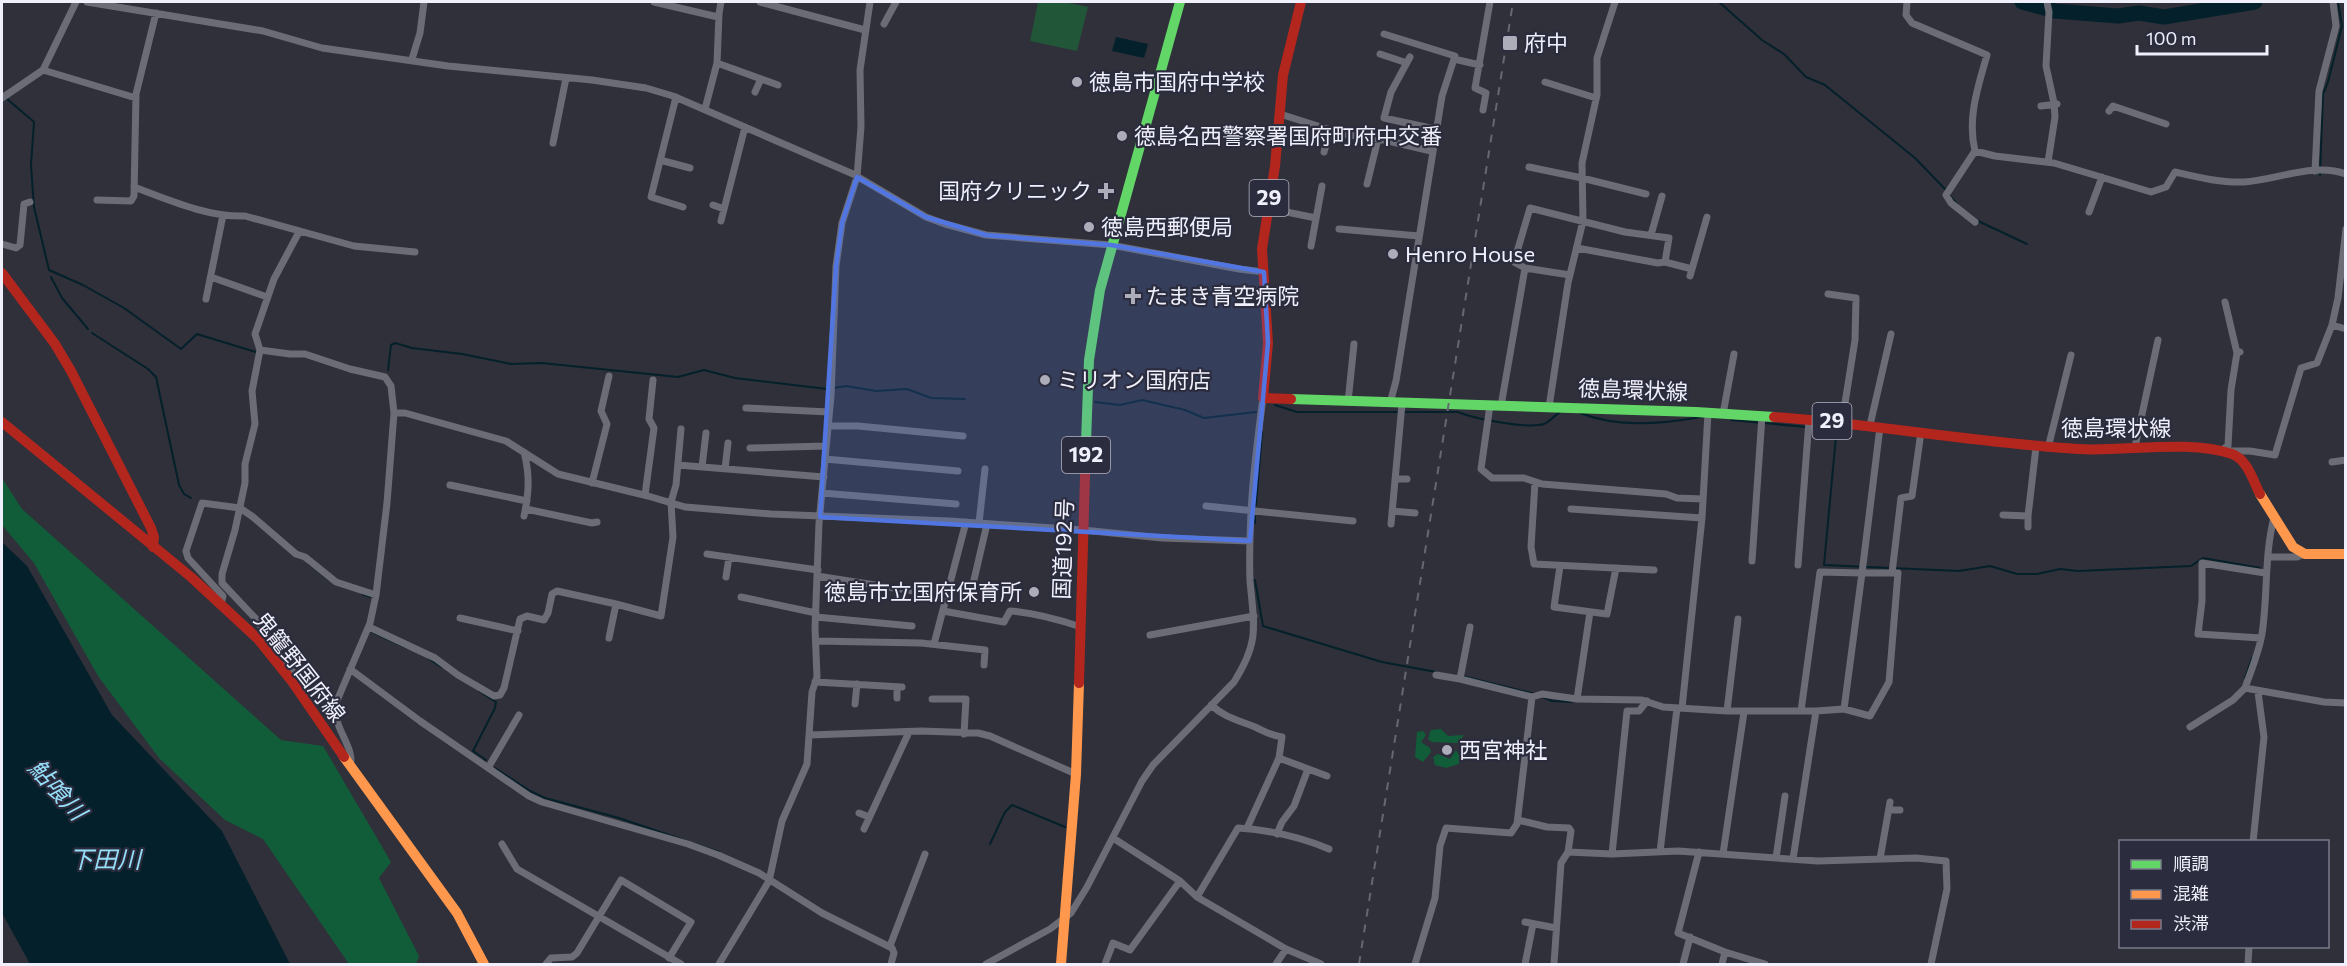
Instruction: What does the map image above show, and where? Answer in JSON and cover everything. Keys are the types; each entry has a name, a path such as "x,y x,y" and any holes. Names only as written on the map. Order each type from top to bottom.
{"main road":[{"name":"国道192号","path":"1061,964 1076,774 1089,360 1100,290 1111,245 1180,2"},
{"name":"29","path":"1263,398 1268,343 1262,249 1275,166 1286,59 1301,2"},
{"path":"2,273 55,344 71,371 151,528 154,537 153,547"},
{"name":"徳島環状線","path":"1263,398 1390,403 1401,409 1496,405 1708,416 1723,414 1762,421 1809,425 1842,422 2042,447 2086,450 2173,447 2220,451 2235,455 2244,462 2288,541 2305,554"},
{"name":"鬼籠野国府線","path":"2,422 221,604 258,639 293,683 457,913 484,964"},
{"path":"2305,554 2346,554"}],"street":[{"path":"2,98 43,70 76,2"},
{"path":"87,2 263,31 322,48 412,59 448,66 646,88 705,109 857,177 926,217 986,236 1111,245 1264,272"},
{"path":"412,59 420,33 423,2"},
{"path":"654,2 718,17"},
{"path":"705,109 717,63 718,17 721,2"},
{"path":"760,2 865,30"},
{"path":"719,964 769,881 782,821 807,764 812,692 815,682 820,517 829,412 836,266 842,223 857,177 861,127 860,70 870,2"},
{"path":"884,24 896,2"},
{"path":"1483,110 1486,93 1475,88 1490,2"},
{"path":"1549,407 1570,275 1583,221 1582,163 1596,98 1597,58 1615,2"},
{"path":"1907,2 1906,15 1912,23 1987,55 1971,118 1971,136 1975,151 1946,195 1951,203 1975,222"},
{"path":"2318,171 2319,91 2336,26 2333,2"},
{"path":"2048,162 2050,143 2055,130 2056,104 2046,66 2049,7"},
{"path":"97,200 131,201 134,196 136,98 156,13"},
{"path":"1384,34 1455,56"},
{"path":"1384,57 1408,60 1391,92 1384,118 1436,129"},
{"path":"1390,403 1396,381 1431,151 1442,96 1454,60 1480,65"},
{"path":"717,63 778,85"},
{"path":"43,70 136,98"},
{"path":"553,143 566,78"},
{"path":"755,92 761,79"},
{"path":"1545,82 1596,98"},
{"path":"676,97 651,197 683,207"},
{"path":"2041,106 2056,104"},
{"path":"2109,111 2113,106 2166,124"},
{"path":"1280,114 1343,134 1431,151"},
{"path":"721,221 745,127"},
{"path":"1324,152 1330,130"},
{"path":"1367,184 1378,139"},
{"path":"1975,151 2083,169 2151,192 2166,188 2175,172 2214,180 2244,182 2318,171 2336,170 2346,174"},
{"path":"660,160 690,168"},
{"path":"1529,167 1646,194"},
{"path":"724,172 733,174"},
{"path":"2089,212 2102,177"},
{"path":"1311,246 1322,186"},
{"path":"134,187 171,201 223,215 245,216 354,246 416,252"},
{"path":"1651,235 1662,196"},
{"path":"2,244 16,248 20,246 22,209 24,204 30,202"},
{"path":"712,205 724,209"},
{"path":"1267,208 1316,218"},
{"path":"1570,275 1525,268 1514,262 1530,208 1625,232 1669,238 1665,262"},
{"path":"206,299 223,215"},
{"path":"1577,248 1614,256 1658,263 1665,262 1691,272 1707,217"},
{"path":"1696,223 1705,225"},
{"path":"1339,229 1419,236"},
{"path":"2220,451 2250,450 2275,455 2300,368 2317,363 2332,325 2343,267 2346,229"},
{"path":"293,683 294,673 279,655 256,619 222,583 222,574 240,508 245,483 245,464 255,424 252,391 260,350 255,334 274,279 299,232"},
{"path":"1525,268 1496,405 1487,420 1481,469 1492,478 1524,478 1535,482 1703,499"},
{"path":"211,278 267,297"},
{"path":"1828,294 1856,298 1855,340 1842,422"},
{"path":"2220,451 2228,446 2231,390 2238,353 2225,302"},
{"path":"2332,325 2346,329"},
{"path":"1844,709 1862,570 1875,426 1890,334"},
{"path":"2135,447 2158,340"},
{"path":"1347,402 1354,344"},
{"path":"260,350 305,354 350,369 386,376 391,386 394,413 387,503 376,595 369,627 336,703 334,714 352,758 350,766"},
{"path":"1723,414 1734,354"},
{"path":"2028,527 2028,516 2042,447 2071,355"},
{"path":"592,483 607,424 601,411 609,376"},
{"path":"645,495 654,428 649,419 653,380"},
{"path":"986,964 1065,919 1078,905 1142,781 1154,765 1234,682 1244,667 1254,634 1250,582 1251,510 1263,398"},
{"path":"746,408 829,412"},
{"path":"1391,525 1395,479 1402,450 1401,409"},
{"path":"394,413 405,413 482,433 506,441 558,474 685,507 713,511 966,522 1162,538 1250,541"},
{"path":"1660,852 1702,518 1708,416"},
{"path":"1752,561 1762,421"},
{"path":"1798,565 1809,425"},
{"path":"828,426 858,426 963,436"},
{"path":"369,627 435,658 458,675 494,696 501,695 504,688 520,619 527,616 544,620 552,594 557,591 661,616 673,537 671,502 678,465 681,429"},
{"path":"1893,570 1901,498 1912,496 1921,432"},
{"path":"702,467 706,433"},
{"path":"725,469 728,443"},
{"path":"750,448 826,446"},
{"path":"524,452 529,473 526,509"},
{"path":"825,459 958,471"},
{"path":"2332,462 2346,460"},
{"path":"678,465 824,477"},
{"path":"973,584 983,524 985,469"},
{"path":"1395,479 1407,480"},
{"path":"1535,482 1531,547 1534,564 1654,570"},
{"path":"450,485 526,509 591,523 597,522"},
{"path":"822,493 956,504"},
{"path":"221,604 223,597 188,558 186,551 202,503 240,508 296,554 304,557 336,582 376,595"},
{"path":"1206,506 1353,521"},
{"path":"1571,509 1702,518"},
{"path":"1392,510 1415,513"},
{"path":"2003,515 2028,516"},
{"path":"2190,726 2233,700 2245,688 2261,638 2268,558 2267,544 2274,517"},
{"path":"934,644 966,522"},
{"path":"707,554 946,596"},
{"path":"2268,558 2297,557 2305,554"},
{"path":"726,577 729,557"},
{"path":"2261,638 2198,634 2202,601 2202,563 2265,573"},
{"path":"1560,566 1554,607 1607,614 1616,568"},
{"path":"1436,675 1461,676 1536,696 1647,701 1679,708 1744,712 1816,711 1844,709 1870,716 1889,682 1898,573 1893,570 1820,572 1801,711"},
{"path":"741,597 816,615 912,626"},
{"path":"609,639 616,604"},
{"path":"943,611 1004,622 1010,611 1025,612 1050,616 1081,627"},
{"path":"1577,699 1590,612"},
{"path":"1150,635 1254,616"},
{"path":"460,618 518,631"},
{"path":"1727,711 1738,620"},
{"path":"1461,676 1470,627"},
{"path":"816,640 934,644 985,650 984,665"},
{"path":"350,669 488,768 542,802 688,844 759,873 822,913 890,946 894,952 891,964"},
{"path":"815,682 900,687 897,698"},
{"path":"855,704 856,684"},
{"path":"2245,688 2324,702 2346,703"},
{"path":"2253,840 2264,737 2258,692"},
{"path":"1415,964 1435,898 1440,846 1446,828 1511,832 1517,825 1536,696"},
{"path":"932,699 966,699 964,734"},
{"path":"1612,854 1627,711 1639,711 1647,701"},
{"path":"1211,705 1225,717 1258,728 1266,734 1282,737 1279,758 1247,828"},
{"path":"1793,859 1816,711"},
{"path":"1723,854 1744,712"},
{"path":"488,768 519,715"},
{"path":"810,735 909,732 978,733 990,736 1076,774"},
{"path":"864,829 909,732"},
{"path":"1279,758 1327,776"},
{"path":"1277,834 1282,822 1294,806 1308,769"},
{"path":"1776,858 1785,796"},
{"path":"1880,859 1890,806 1900,810"},
{"path":"859,813 869,818"},
{"path":"1518,820 1547,827 1569,828 1571,831 1568,852 1560,863 1554,964"},
{"path":"1197,897 1238,828 1309,840 1329,849"},
{"path":"1113,838 1180,881 1197,897 1286,949 1321,964"},
{"path":"502,844 517,869 681,964"},
{"path":"1568,852 1612,854 1699,852 1818,861 1916,858 1946,861 1947,889 1931,964"},
{"path":"1699,852 1678,933 1725,952 1765,964"},
{"path":"890,946 925,854"},
{"path":"546,964 551,958 572,957 577,953 621,880 691,922 669,958"},
{"path":"1105,964 1113,943 1130,950 1180,881"},
{"path":"1525,964 1529,923 1556,928"},
{"path":"1683,964 1690,938"},
{"path":"2248,964 2249,948"},
{"path":"1276,964 1286,949"},
{"path":"1722,964 1725,952"}],"highlighted area":[{"path":"857,177 926,217 986,235 1111,245 1264,272 1268,343 1250,541 820,517 836,266 842,223"}],"green space":[{"path":"1038,2 1064,2 1088,7 1077,51 1030,41"},
{"path":"2,478 22,509 281,740 323,746 391,862 379,878 419,956 416,964 349,964 263,839 225,820 159,758 98,676 34,563 2,525"},
{"path":"1441,729 1448,736 1464,735 1458,743 1432,742 1428,739 1431,730"},
{"path":"1423,731 1426,735 1421,742 1430,748 1431,752 1423,762 1415,757 1417,732"},
{"path":"1456,750 1459,755 1459,764 1446,768 1435,765 1433,757 1438,754 1450,759"}],"water":[{"path":"1116,37 1148,44 1144,58 1112,51"},
{"name":"下田川","path":"2,542 27,566 112,715 222,831 290,964 30,964 2,913"}],"waterway":[{"path":"1719,2 1762,40 1784,54 1806,77 1825,85 1915,158 1946,190"},
{"path":"2022,2 2055,11 2118,16 2139,13 2164,17 2255,2"},
{"path":"2320,175 2323,94 2342,26 2338,2"},
{"path":"6,98 34,122 31,165 34,207 49,270 83,285 124,308 181,349 197,334 256,352"},
{"path":"1949,195 1957,204"},
{"path":"1978,221 2027,244"},
{"path":"51,277 62,298 88,329"},
{"path":"92,333 148,369 156,377 179,485 184,494 191,498"},
{"path":"388,370 391,345 395,343 412,348 462,354 511,364 542,363 678,377 704,370 735,378 827,389"},
{"path":"834,388 846,386 876,391 907,389 931,398 965,399"},
{"path":"1095,402 1120,405 1142,400 1185,410 1204,418 1256,412"},
{"path":"1275,405 1297,412 1458,412 1488,420 1526,425 1544,424 1559,413"},
{"path":"1580,413 1625,423 1701,417"},
{"path":"1731,420 1817,428 1837,426 1824,565 1959,571 1990,566 2017,574 2037,574 2060,569 2078,571 2191,566 2203,558 2260,568"},
{"path":"1256,505 1262,432"},
{"path":"1255,516 1255,523"},
{"path":"308,563 329,580"},
{"path":"1255,580 1263,626 1382,662 1436,672"},
{"path":"362,594 370,597"},
{"path":"372,632 407,648"},
{"path":"428,658 441,667"},
{"path":"2245,678 2252,658"},
{"path":"1462,676 1535,694"},
{"path":"479,691 496,702 473,751 486,760"},
{"path":"1540,696 1552,701 1572,702"},
{"path":"495,768 545,798 619,818 719,852"},
{"path":"990,844 1005,812 1012,805 1065,827"}],"railway":[{"path":"1359,964 1513,2"}],"traffic: fast":[{"path":"1086,442 1089,360 1100,290 1180,2"},
{"path":"1291,399 1696,412 1774,417"}],"traffic: slow":[{"path":"2260,494 2293,547 2305,554 2346,554"},
{"path":"1061,964 1076,774 1079,683"},
{"path":"344,757 457,913 484,964"}],"traffic: jam":[{"path":"1291,399 1263,398 1268,343 1262,249 1275,166 1283,75 1301,2"},
{"path":"2,273 55,344 71,371 151,528 154,537 153,547"},
{"path":"1774,417 2078,449 2196,447 2215,450 2238,457 2249,471 2260,494"},
{"path":"2,422 191,577 258,639 291,680 344,757"},
{"path":"1079,683 1086,442"}],"place":[{"name":"府中","path":"1510,43"},
{"name":"徳島市国府中学校","path":"1077,82"},
{"name":"徳島名西警察署国府町府中交番","path":"1122,136"},
{"name":"国府クリニック","path":"1106,191"},
{"name":"徳島西郵便局","path":"1089,227"},
{"name":"Henro House","path":"1393,254"},
{"name":"たまき青空病院","path":"1133,296"},
{"name":"ミリオン国府店","path":"1045,380"},
{"name":"徳島市立国府保育所","path":"1034,592"},
{"name":"西宮神社","path":"1447,750"}],"water label":[{"name":"鮎喰川","path":"57,790"}]}
